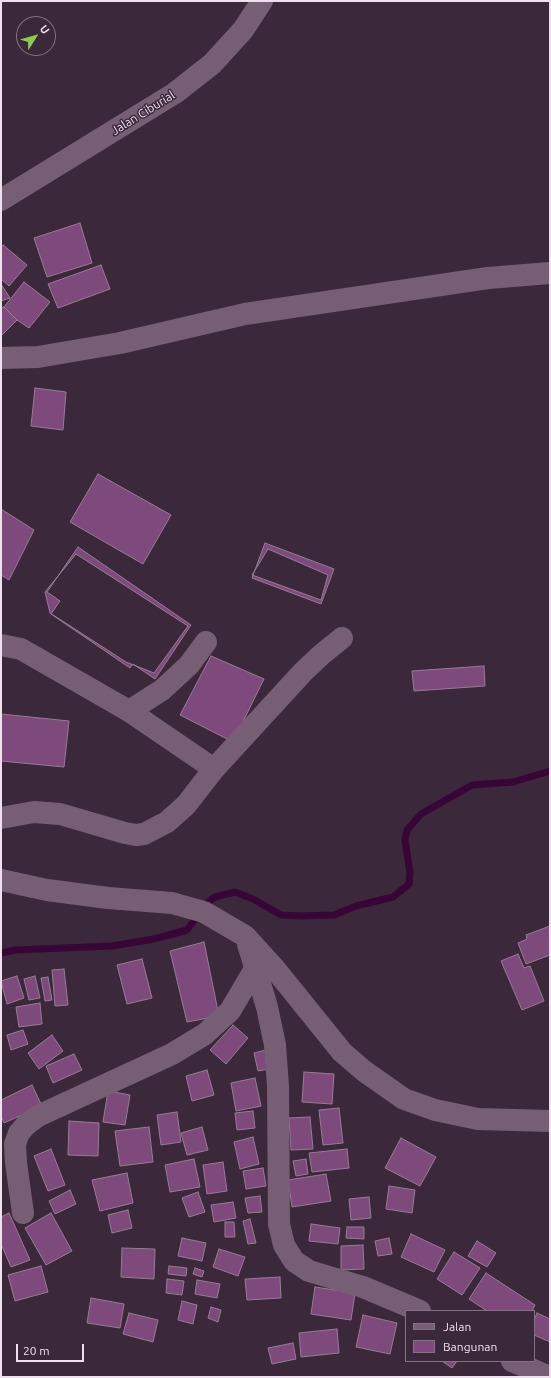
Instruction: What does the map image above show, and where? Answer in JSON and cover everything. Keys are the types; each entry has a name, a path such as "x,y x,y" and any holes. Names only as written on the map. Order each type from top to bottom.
{"street":[{"name":"Jalan Ciburial","path":"1,200 175,93 212,64 243,30 262,1"},
{"path":"1,358 38,357 120,343 245,314 488,278 550,273"},
{"path":"1,818 34,812 60,814 136,835 144,834 167,822 186,805 214,769 303,672 320,655 342,638"},
{"path":"128,711 167,686 189,665 206,642"},
{"path":"1,645 21,648 128,711 214,769"},
{"path":"1,880 47,890 108,898 172,903 204,912 245,936 275,969 342,1052 364,1071 404,1099 435,1110 478,1120 550,1121"},
{"path":"245,936 256,967 267,1007 275,1045 278,1086 279,1224 284,1245 294,1261 309,1272 363,1287 418,1310"},
{"path":"23,1213 16,1163 16,1144 19,1133 26,1125 38,1116 172,1054 205,1034 230,1011 256,967"},
{"path":"514,1362 550,1377"}],"building":[{"path":"80,223 92,263 47,277 34,238"},
{"path":"3,245 27,265 9,286 1,279 1,247"},
{"path":"101,265 110,289 58,308 48,284"},
{"path":"24,282 50,302 29,328 17,320 4,307"},
{"path":"1,284 10,298 1,301"},
{"path":"4,307 17,320 1,336 1,308"},
{"path":"35,388 66,392 63,430 31,426"},
{"path":"98,474 171,515 143,564 70,522"},
{"path":"1,509 34,530 9,580 1,575"},
{"path":"265,543 334,569 321,604 252,578"},
{"path":"78,547 191,625 155,679 133,664 130,668 51,614 60,601 47,592"},
{"path":"268,549 328,575 321,600 252,575"},
{"path":"76,554 188,626 154,673 126,662 50,613 45,592"},
{"path":"211,656 264,679 233,742 180,715"},
{"path":"484,666 485,686 414,691 412,671"},
{"path":"1,714 69,721 64,767 1,761"},
{"path":"550,926 550,955 526,964 518,943 527,939 526,935"},
{"path":"204,942 219,1016 187,1022 170,951"},
{"path":"518,954 524,968 530,966 544,1001 522,1010 501,961"},
{"path":"142,959 152,998 127,1004 117,965"},
{"path":"64,969 68,1005 55,1006 52,970"},
{"path":"17,976 24,998 7,1004 1,981"},
{"path":"35,976 40,998 29,1000 24,979"},
{"path":"48,977 52,1000 45,1001 41,978"},
{"path":"40,1003 42,1024 19,1027 16,1007"},
{"path":"233,1025 248,1038 226,1064 210,1050"},
{"path":"23,1030 28,1044 11,1050 7,1035"},
{"path":"52,1035 63,1051 39,1069 28,1053"},
{"path":"270,1049 274,1068 258,1071 254,1053"},
{"path":"74,1054 82,1070 53,1083 46,1066"},
{"path":"207,1070 214,1095 192,1101 186,1076"},
{"path":"304,1072 334,1074 332,1104 302,1102"},
{"path":"255,1078 261,1106 236,1111 231,1083"},
{"path":"32,1085 42,1106 4,1123 1,1116 1,1100"},
{"path":"108,1091 130,1095 125,1125 103,1122"},
{"path":"339,1108 343,1143 323,1145 319,1110"},
{"path":"253,1111 255,1128 237,1130 235,1113"},
{"path":"177,1112 181,1142 161,1145 157,1115"},
{"path":"310,1117 313,1149 291,1150 289,1118"},
{"path":"69,1121 99,1123 98,1156 68,1155"},
{"path":"149,1127 153,1162 120,1166 115,1131"},
{"path":"202,1127 208,1150 187,1155 181,1133"},
{"path":"253,1137 259,1164 240,1169 234,1142"},
{"path":"401,1138 436,1157 420,1186 385,1168"},
{"path":"51,1149 65,1185 48,1191 34,1156"},
{"path":"347,1149 349,1168 312,1172 309,1153"},
{"path":"194,1159 200,1187 170,1192 165,1165"},
{"path":"306,1159 308,1174 296,1176 293,1161"},
{"path":"223,1162 227,1191 207,1194 203,1165"},
{"path":"263,1168 266,1186 246,1189 243,1171"},
{"path":"127,1173 133,1203 100,1211 92,1180"},
{"path":"326,1174 331,1201 292,1207 288,1180"},
{"path":"389,1186 415,1190 412,1213 386,1209"},
{"path":"70,1190 76,1204 55,1214 49,1201"},
{"path":"198,1192 205,1212 189,1217 182,1198"},
{"path":"260,1196 262,1212 248,1213 245,1198"},
{"path":"369,1197 371,1218 351,1220 349,1199"},
{"path":"233,1202 236,1218 214,1222 211,1205"},
{"path":"128,1210 132,1228 112,1233 108,1215"},
{"path":"9,1213 30,1260 11,1267 1,1244 1,1217"},
{"path":"51,1213 72,1251 46,1265 25,1228"},
{"path":"250,1219 256,1243 248,1244 243,1221"},
{"path":"225,1222 234,1222 235,1237 225,1237"},
{"path":"311,1224 340,1228 338,1244 309,1241"},
{"path":"347,1227 364,1227 364,1239 346,1238"},
{"path":"411,1234 445,1250 434,1272 401,1257"},
{"path":"182,1238 206,1243 202,1261 178,1256"},
{"path":"389,1238 392,1254 378,1256 375,1241"},
{"path":"477,1241 496,1253 487,1267 468,1256"},
{"path":"363,1245 364,1269 341,1270 341,1246"},
{"path":"122,1248 155,1249 154,1279 121,1277"},
{"path":"219,1249 245,1257 238,1276 213,1267"},
{"path":"454,1252 480,1268 462,1295 437,1279"},
{"path":"41,1266 48,1292 15,1301 8,1275"},
{"path":"169,1266 187,1268 186,1276 168,1274"},
{"path":"195,1268 204,1271 202,1277 193,1274"},
{"path":"486,1273 535,1305 532,1310 486,1310 469,1299"},
{"path":"280,1277 281,1298 247,1300 245,1279"},
{"path":"167,1279 184,1281 182,1295 166,1293"},
{"path":"197,1280 220,1284 217,1298 195,1294"},
{"path":"315,1287 355,1293 351,1320 311,1314"},
{"path":"91,1298 124,1304 120,1328 87,1323"},
{"path":"182,1301 197,1305 193,1324 178,1320"},
{"path":"211,1307 221,1310 218,1322 208,1318"},
{"path":"129,1313 158,1320 153,1342 123,1334"},
{"path":"537,1313 550,1319 550,1342 535,1335 535,1318"},
{"path":"363,1315 397,1323 390,1354 356,1347"},
{"path":"337,1329 339,1353 301,1357 299,1333"},
{"path":"293,1343 296,1359 272,1364 268,1348"},
{"path":"443,1362 456,1362 452,1368"}],"waterway":[{"path":"1,953 15,950 112,946 154,939 187,930 207,903 215,897 235,892 253,899 281,915 301,916 334,915 356,906 393,897 409,884 410,873 405,840 407,830 421,814 472,785 513,782 550,771"}]}
